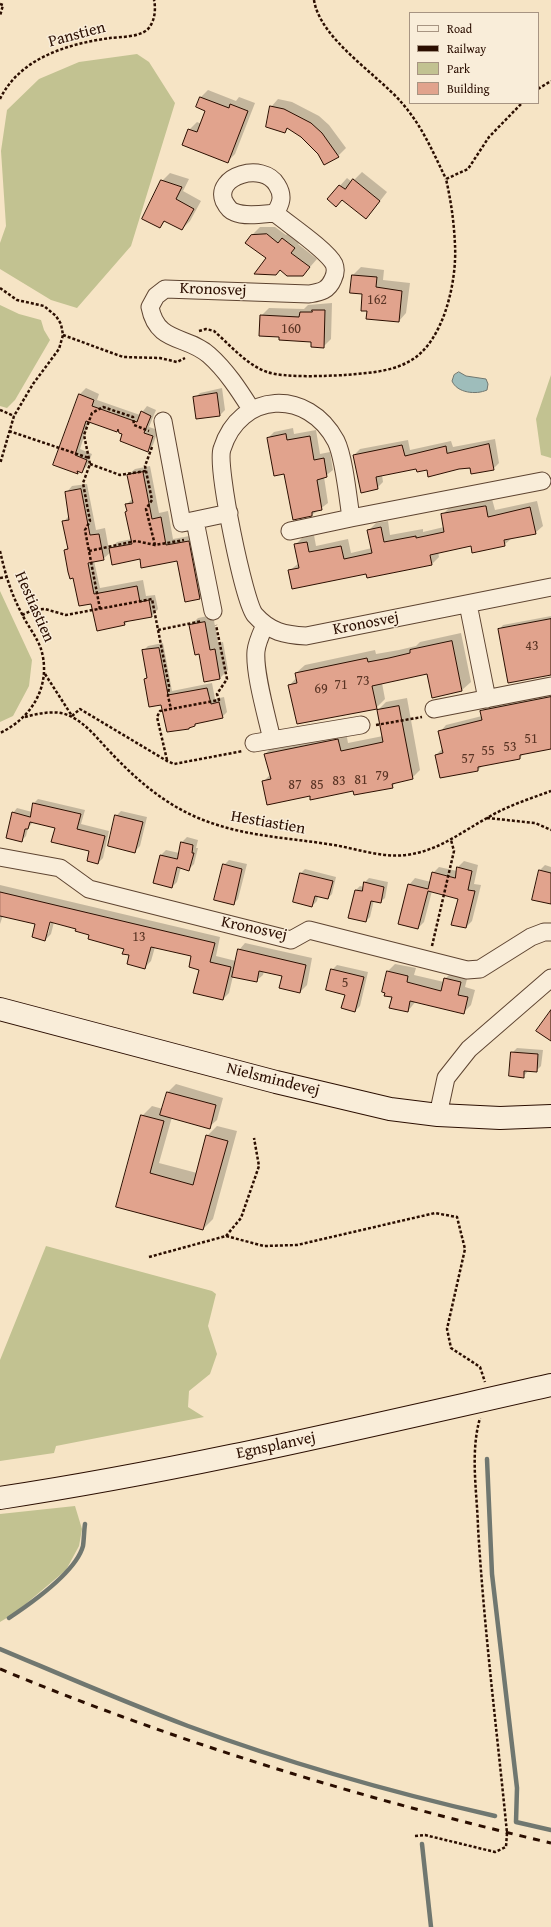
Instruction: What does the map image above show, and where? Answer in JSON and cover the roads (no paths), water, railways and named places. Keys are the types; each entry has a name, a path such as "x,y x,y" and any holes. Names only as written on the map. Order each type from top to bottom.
{"street":[{"name":"Kronosvej","path":"251,410 239,389 208,354 161,330 152,319 150,307 156,296 165,289 308,294 324,292 331,284 335,275 334,265 327,256 274,214"},
{"name":"Kronosvej","path":"352,518 336,442 326,425 313,413 291,404 265,404 251,410 235,423 221,450 221,475 244,591 254,614 265,625 284,635 306,636 551,587"},
{"path":"162,429 182,522 197,529"},
{"path":"290,531 542,481"},
{"path":"197,529 229,513"},
{"path":"197,529 214,615"},
{"path":"468,604 487,699"},
{"path":"265,625 259,637 256,652 257,668 272,740"},
{"path":"434,709 551,686"},
{"path":"254,743 361,725"},
{"name":"Kronosvej","path":"0,857 60,868 89,889 291,940 308,930 467,970 480,968 531,937 544,932 551,932"},
{"path":"438,1115 446,1078 469,1048 551,978"},
{"name":"Nielsmindevej","path":"0,1009 276,1082 390,1109 438,1115 500,1118 551,1116"},
{"name":"Egnsplanvej","path":"0,1498 71,1488 171,1468 551,1385"}],"water":[{"path":"459,372 466,376 486,379 488,384 487,390 472,393 458,388 452,381 454,375"}],"waterway":[{"path":"487,1459 492,1574 517,1788 516,1822 551,1830"},
{"path":"9,1618 40,1596 62,1577 71,1566 79,1556 83,1546 85,1524"},
{"path":"0,1649 164,1717 226,1740 378,1787 495,1816"},
{"path":"422,1844 431,1927"}],"railway":[{"path":"0,1669 135,1721 272,1767 411,1808 551,1843"}]}
